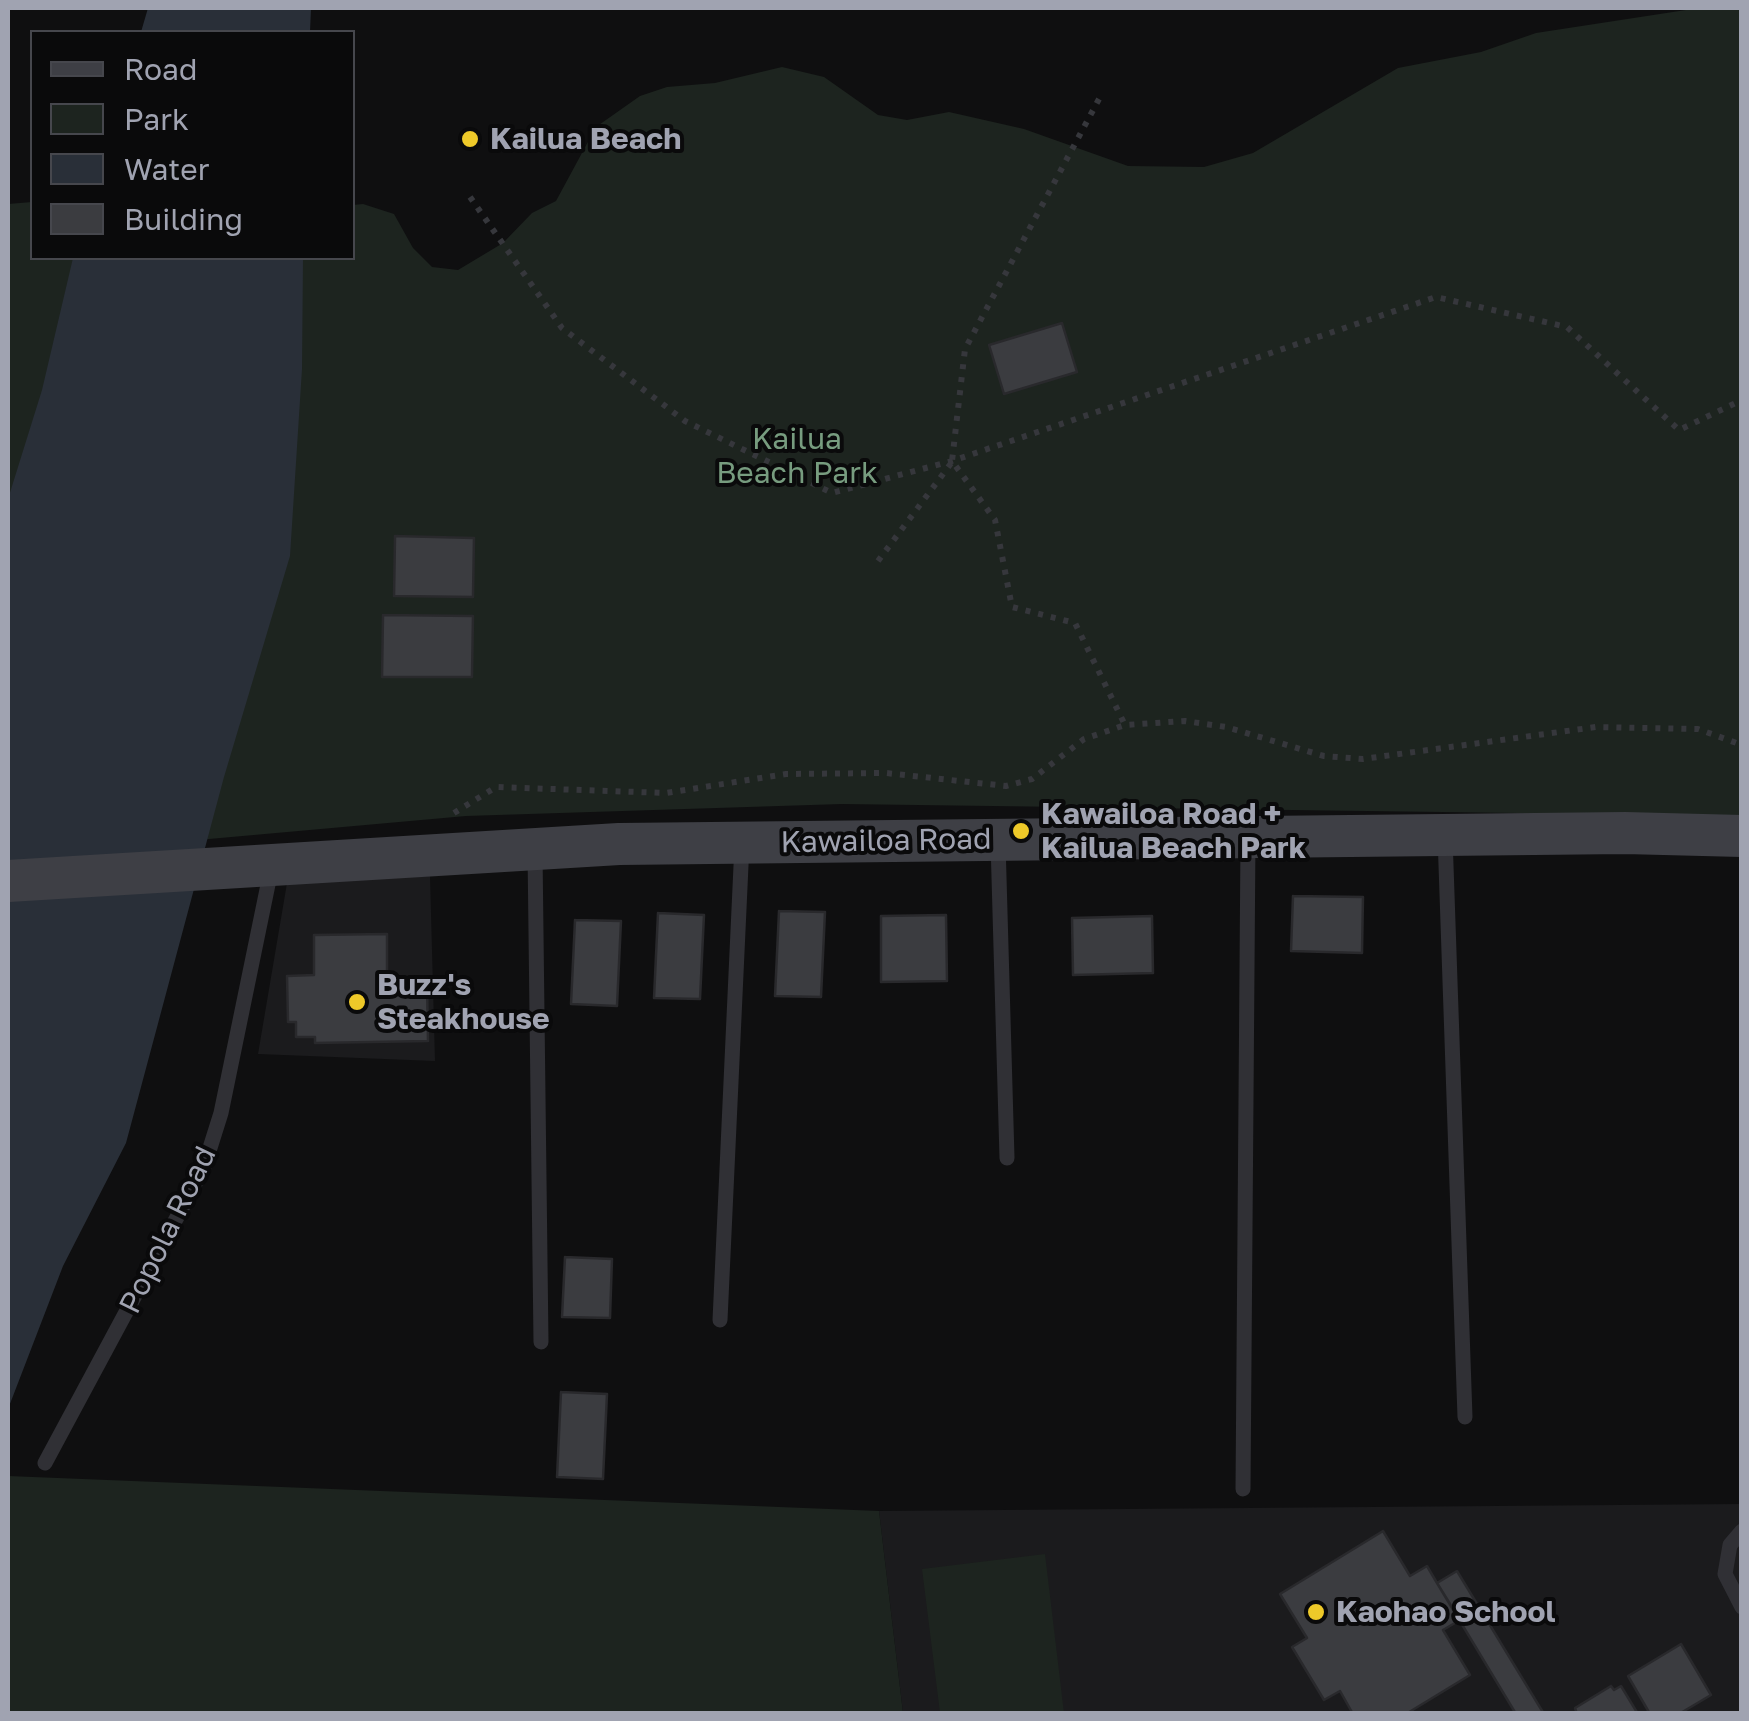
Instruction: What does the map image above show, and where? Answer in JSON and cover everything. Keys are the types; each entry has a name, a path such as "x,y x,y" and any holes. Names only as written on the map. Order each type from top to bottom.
{"street":[{"name":"Kawailoa Road","path":"8,881 535,848 998,840 1742,836"}],"lane":[{"path":"1445,836 1465,1417"},
{"path":"1244,1489 1248,838"},
{"path":"998,840 1007,1158"},
{"path":"720,1320 742,843"},
{"path":"535,848 541,1342"},
{"name":"Popola Road","path":"45,1463 204,1167 220,1113 272,864"},
{"path":"1742,1531 1730,1545 1725,1574 1742,1606"}],"path":[{"path":"878,561 952,462 965,349 1099,98"},
{"path":"470,197 562,328 685,421 832,493 952,462 1436,297 1567,327 1679,430 1742,400"},
{"path":"952,462 995,520 1012,607 1075,624 1126,726"},
{"path":"441,820 496,787 666,793 786,774 869,773 1006,786 1032,778 1084,740 1126,726 1185,721 1226,727 1324,756 1363,760 1596,726 1698,729 1742,745"}],"shaded area":[{"path":"430,876 435,1061 258,1054 287,883"},
{"name":"Kaohao School","path":"1741,1504 1741,1713 903,1713 879,1511"}],"green space":[{"name":"Kailua Beach Park","path":"1699,8 1741,8 1741,816 842,804 466,816 8,857 8,204 30,202 30,260 355,260 355,205 363,204 394,214 413,248 432,267 458,270 503,243 532,213 556,201 596,127 640,96 667,87 715,83 782,67 824,77 878,115 907,120 949,112 1024,129 1128,166 1204,167 1253,153 1398,68 1481,52 1536,33"},
{"path":"8,1476 879,1511 903,1713 8,1713"},
{"path":"1045,1554 1064,1713 940,1713 922,1569"}],"water":[{"path":"148,8 311,8 310,30 142,30"},
{"path":"73,260 303,260 302,369 290,556 224,777 126,1143 63,1266 8,1409 8,499 42,390"}],"building":[{"path":"1062,323 1077,372 1004,394 989,345"},
{"path":"395,536 474,538 473,597 394,596"},
{"path":"383,615 473,616 472,677 382,677"},
{"path":"1293,896 1363,897 1362,953 1291,951"},
{"path":"779,911 825,912 821,997 775,996"},
{"path":"658,913 704,915 700,999 654,998"},
{"path":"946,915 947,981 881,982 881,916"},
{"path":"1152,916 1153,973 1073,975 1072,918"},
{"path":"575,920 621,921 617,1006 571,1004"},
{"name":"Buzz's Steakhouse","path":"387,934 387,982 427,981 428,1041 315,1043 315,1037 296,1037 296,1022 288,1022 287,976 314,975 314,935"},
{"path":"565,1257 612,1259 610,1318 562,1317"},
{"path":"561,1392 607,1394 603,1479 557,1477"},
{"path":"1383,1531 1410,1576 1427,1566 1460,1620 1443,1630 1470,1675 1406,1714 1353,1714 1340,1691 1324,1700 1292,1647 1307,1638 1280,1594"},
{"path":"1457,1571 1544,1714 1516,1714 1437,1583"},
{"path":"1681,1644 1711,1695 1679,1714 1650,1714 1628,1676"},
{"path":"1611,1686 1614,1690 1621,1686 1638,1714 1577,1714 1575,1708"}],"place":[{"name":"Kailua Beach","path":"470,139"},
{"name":"Kawailoa Road + Kailua Beach Park","path":"1021,831"},
{"name":"Buzz's Steakhouse","path":"357,1002"},
{"name":"Kaohao School","path":"1316,1612"}]}
